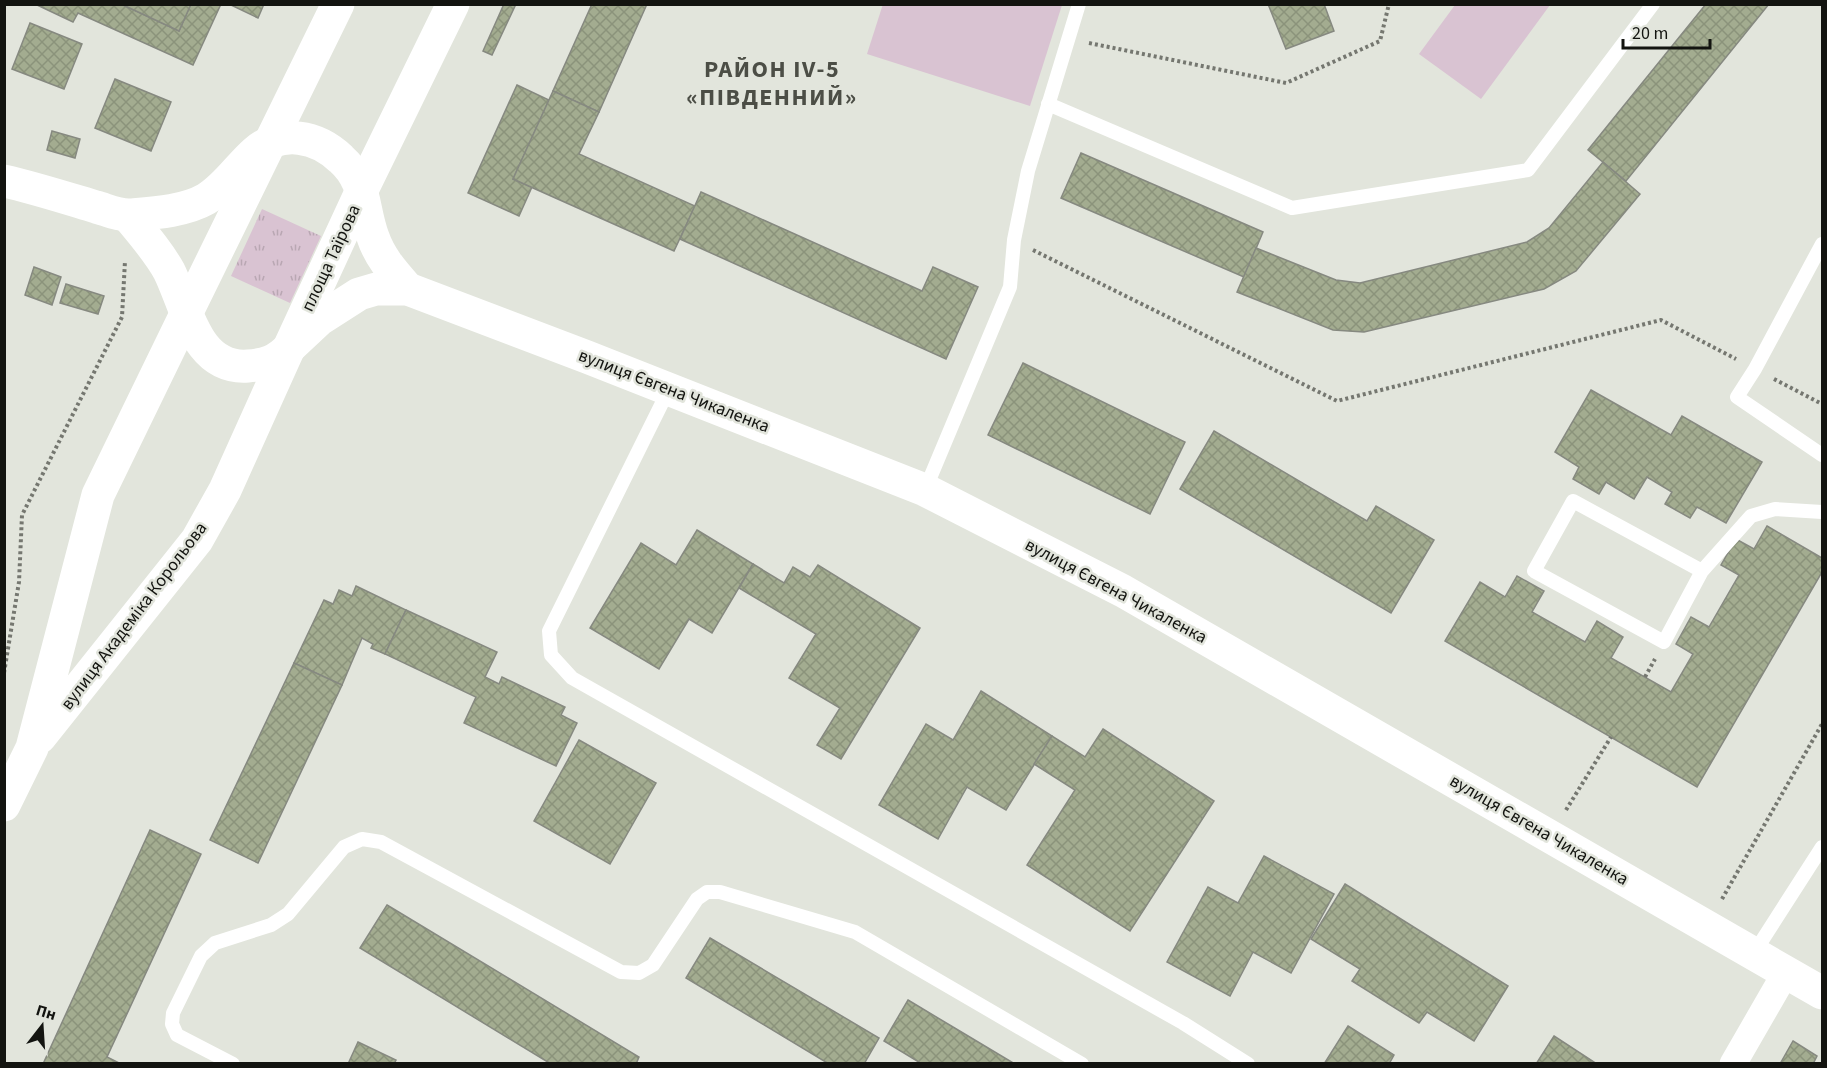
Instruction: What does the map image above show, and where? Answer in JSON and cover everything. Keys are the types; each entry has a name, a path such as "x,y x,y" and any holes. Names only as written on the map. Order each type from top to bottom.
{"main road":[{"path":"187,312 338,4"},
{"path":"363,190 453,4"},
{"name":"площа Таїрова","path":"271,143 282,138 304,138 328,148 349,167 363,190 288,348"},
{"path":"4,181 128,216 187,207 206,199 224,186 258,150 271,143"},
{"name":"вулиця Євгена Чикаленка","path":"363,190 368,222 376,246 392,271 408,289"},
{"path":"128,216 168,270 196,337 208,352 224,362 242,366 261,365 279,358 288,348"},
{"name":"вулиця Євгена Чикаленка","path":"288,348 320,319 359,294 376,289 408,289 925,490 1123,591 1822,993"},
{"name":"вулиця Академіка Корольова","path":"4,805 32,748 98,495 187,312"},
{"name":"вулиця Академіка Корольова","path":"32,748 196,540 225,490 288,348"}],"street":[{"path":"1733,1064 1786,972"}],"lane":[{"path":"925,490 1010,287 1014,240 1028,171 1079,4"},
{"path":"1048,104 1292,208 1528,170 1653,4"},
{"path":"1822,244 1755,369 1737,397 1822,455"},
{"path":"669,389 549,631 551,655 572,678 1183,1023 1248,1064"},
{"path":"1702,571 1573,501 1534,571 1664,642 1702,571 1751,516 1775,509 1822,512"},
{"path":"233,1064 177,1035 172,1024 172,1013 201,956 215,943 271,926 288,914 344,848 362,839 381,842 621,972 639,973 653,965 697,899 707,892 720,892 855,932 1082,1064"},
{"path":"1754,953 1822,847"}],"path":[{"path":"1068,39 1286,83 1380,41 1389,4"},
{"path":"4,673 19,582 22,514 122,316 128,216"},
{"path":"1014,240 1337,401 1661,320 1822,404"},
{"path":"1707,926 1822,724"},
{"path":"1550,836 1611,737"}],"green space":[{"path":"883,4 1062,5 1030,106 867,54"},
{"path":"1455,5 1550,5 1481,99 1419,54"},
{"path":"262,209 321,236 290,303 231,276"}],"building":[{"path":"35,4 121,4 179,31 191,4 221,4 193,65 78,13 73,22"},
{"path":"121,4 191,4 179,31"},
{"path":"229,4 264,4 258,18"},
{"path":"504,4 516,4 492,55 483,51"},
{"path":"592,4 647,4 599,112 553,91"},
{"path":"1268,4 1324,4 1334,31 1286,49"},
{"path":"1706,4 1769,4 1626,181 1588,150"},
{"path":"30,23 82,44 64,89 12,69"},
{"path":"115,79 171,102 151,151 95,128"},
{"path":"517,85 549,100 513,179 532,187 519,216 468,193"},
{"path":"553,91 599,112 579,154 695,206 674,251 513,179"},
{"path":"52,131 80,139 75,158 47,150"},
{"path":"1081,153 1263,232 1244,277 1061,198"},
{"path":"1603,162 1640,194 1576,271 1544,289 1364,332 1333,330 1237,292 1256,248 1336,280 1360,283 1527,242 1549,228"},
{"path":"701,192 922,291 933,267 978,287 946,359 680,239"},
{"path":"34,267 61,277 52,305 25,295"},
{"path":"66,284 104,296 98,314 60,303"},
{"path":"1023,363 1185,442 1150,514 988,435"},
{"path":"1591,390 1671,435 1682,416 1762,462 1726,523 1697,507 1690,518 1665,504 1672,492 1647,477 1634,499 1606,482 1599,494 1573,479 1579,467 1555,452"},
{"path":"1214,431 1367,521 1376,506 1434,540 1391,613 1180,489"},
{"path":"1767,526 1822,558 1822,572 1697,787 1445,641 1480,582 1505,597 1517,576 1544,591 1532,612 1585,642 1597,621 1623,637 1611,658 1671,692 1693,654 1676,644 1691,617 1709,627 1739,575 1721,565 1736,539 1754,549"},
{"path":"697,530 753,564 712,633 689,619 659,669 590,628 641,543 676,565"},
{"path":"753,564 784,583 793,567 810,577 818,565 920,628 841,759 817,745 840,708 789,678 816,634 739,588"},
{"path":"356,586 406,610 385,654 371,648 373,644 362,638 342,685 294,663 324,600 333,604 339,590 352,596"},
{"path":"406,610 497,652 485,677 499,684 502,677 565,707 561,715 577,723 556,766 464,723 476,697 385,654"},
{"path":"294,663 342,685 258,863 210,840"},
{"path":"981,691 1052,736 1006,810 967,787 938,839 879,805 926,724 953,740"},
{"path":"1103,729 1214,801 1130,931 1027,865 1075,790 1034,764 1052,736 1085,757"},
{"path":"579,740 656,783 610,864 534,821"},
{"path":"150,830 201,854 107,1057 121,1064 43,1064"},
{"path":"1264,856 1334,894 1291,973 1253,952 1230,996 1167,962 1208,887 1238,903"},
{"path":"1345,884 1508,986 1474,1041 1427,1012 1419,1023 1352,981 1360,969 1311,939"},
{"path":"387,905 639,1057 636,1064 551,1064 360,948"},
{"path":"710,938 879,1038 864,1064 829,1064 686,978"},
{"path":"908,1000 1015,1064 922,1064 884,1041"},
{"path":"1348,1026 1394,1055 1389,1064 1324,1064"},
{"path":"1554,1036 1597,1064 1536,1064"},
{"path":"1793,1041 1817,1056 1813,1064 1780,1064"},
{"path":"358,1042 396,1060 394,1064 348,1064"}],"district":[{"name":"РАЙОН IV-5 «ПІВДЕННИЙ»","path":"772,83"}]}
